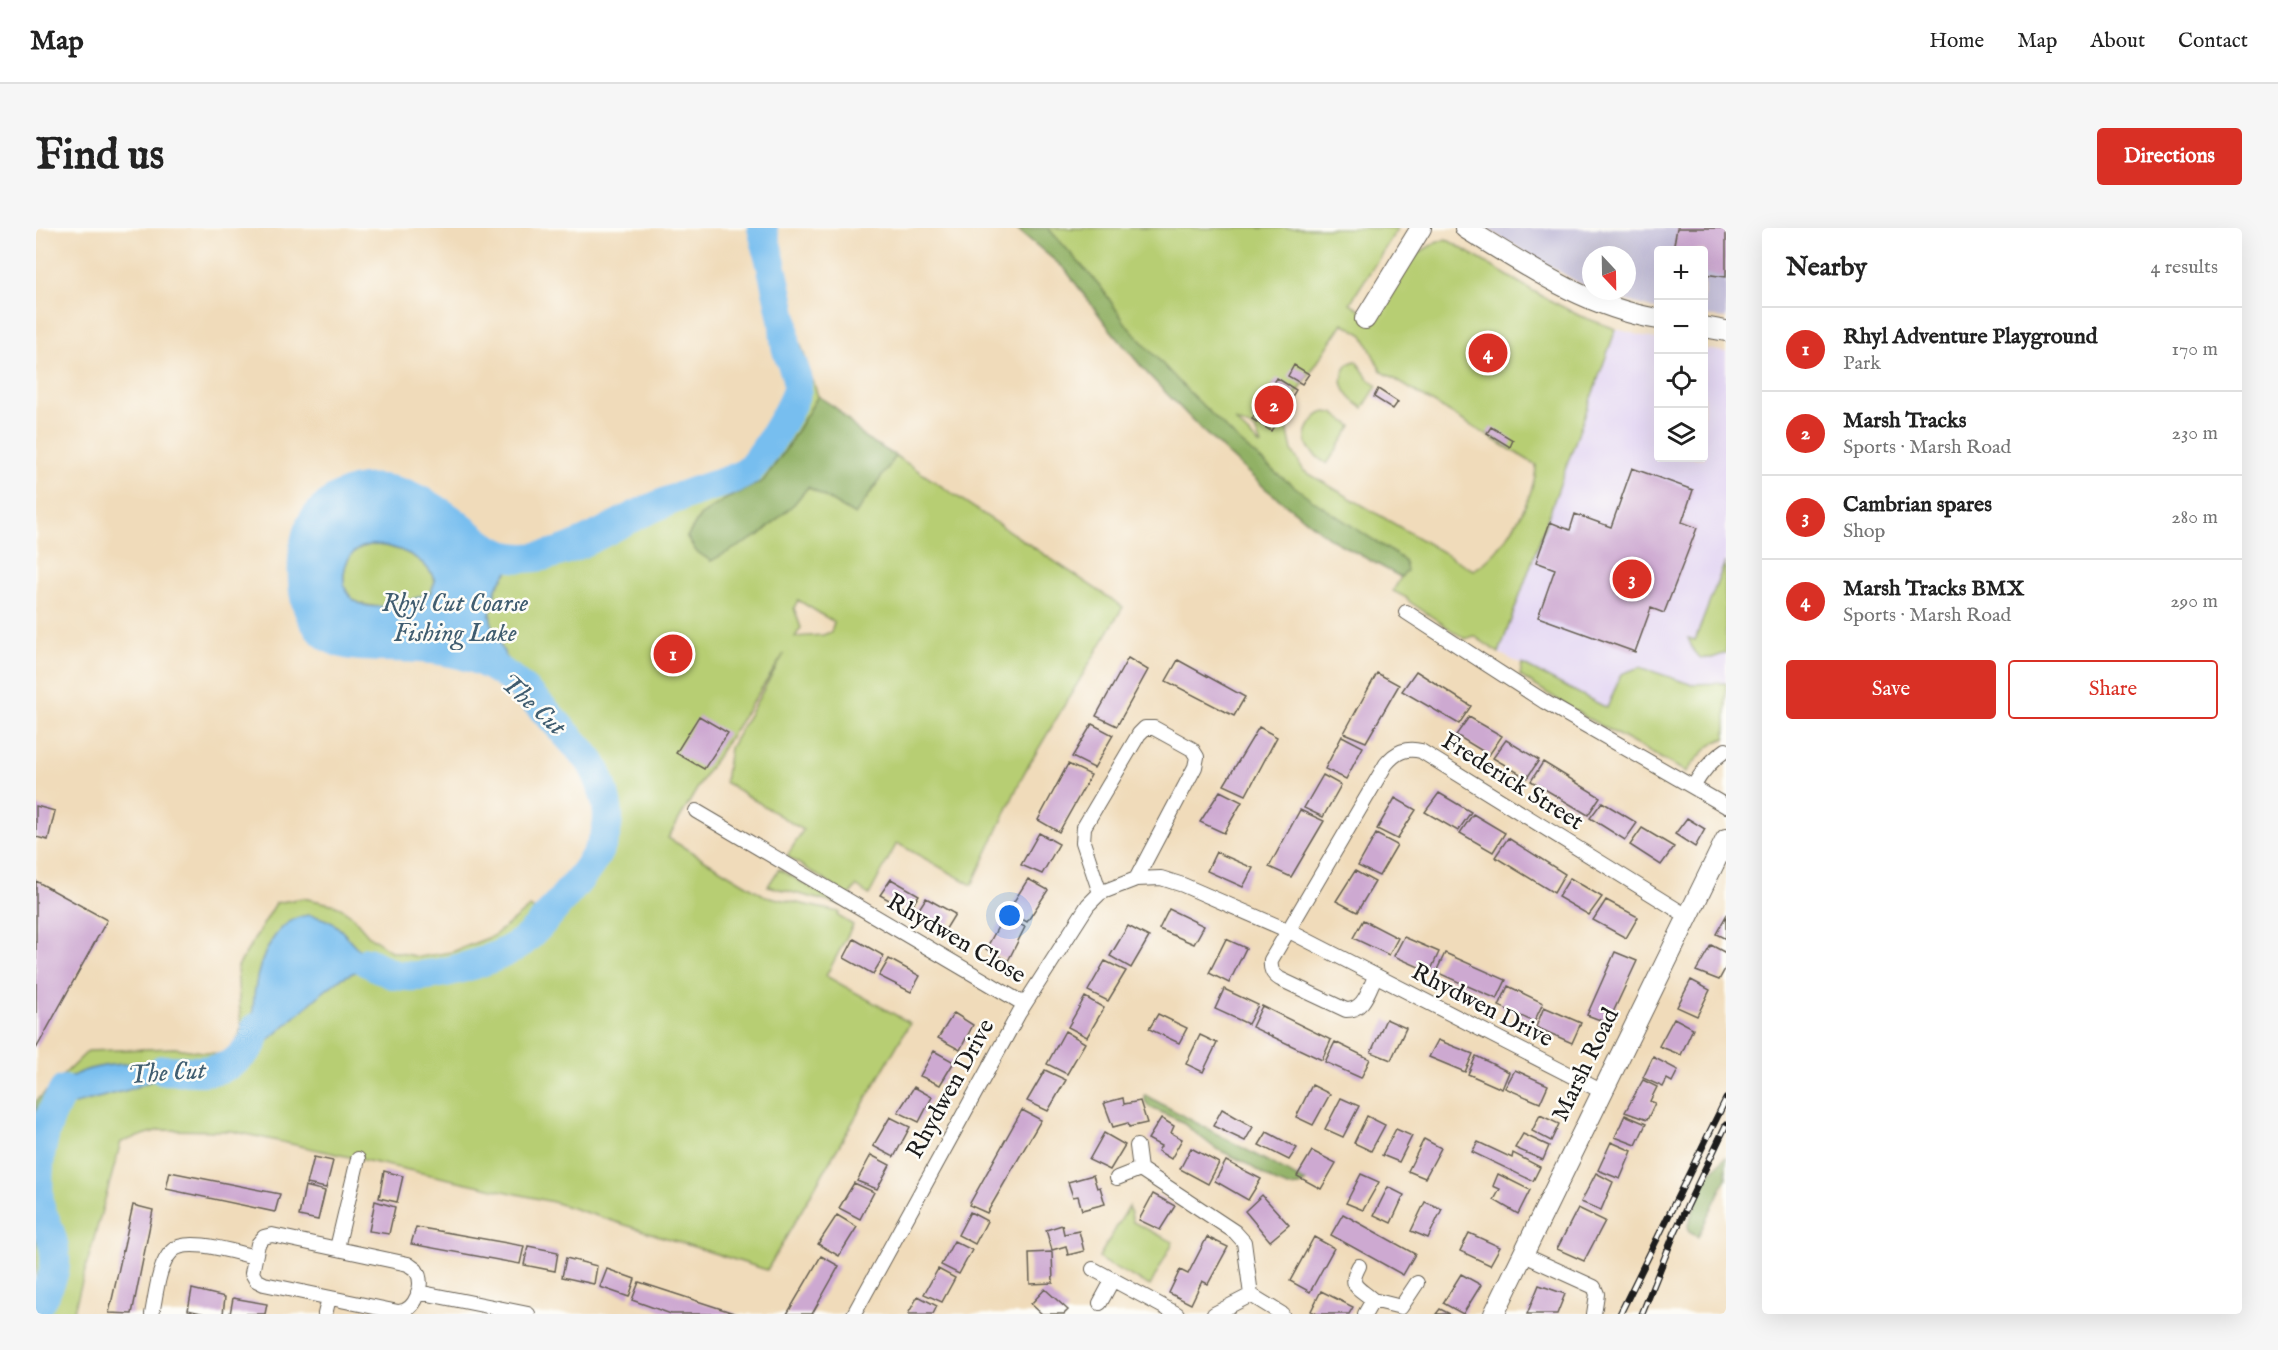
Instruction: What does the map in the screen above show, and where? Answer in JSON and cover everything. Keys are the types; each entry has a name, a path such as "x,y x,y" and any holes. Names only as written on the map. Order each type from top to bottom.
{"street":[{"path":"1365,319 1421,228"},
{"path":"1465,228 1589,300 1634,315 1654,318"},
{"path":"1708,328 1726,331"},
{"path":"1406,612 1545,702 1726,806"},
{"path":"1100,892 1083,842 1084,827 1139,734 1145,728 1154,728 1192,749 1197,757 1195,767 1136,879"},
{"name":"Frederick Street","path":"1288,931 1314,883 1386,764 1392,756 1408,750 1421,751 1687,916"},
{"path":"1693,787 1701,772 1713,759 1726,750"},
{"name":"Rhydwen Close","path":"696,811 1024,1004"},
{"name":"Marsh Road","path":"1494,1314 1726,839"},
{"name":"Rhydwen Drive","path":"854,1314 1024,1004 1088,904 1100,892 1136,879 1161,878 1183,885 1288,931 1601,1091"},
{"name":"Rhydwen Drive","path":"1288,931 1271,960 1272,971 1280,979 1346,1010 1357,1008 1362,1004 1375,977"},
{"path":"1137,1146 1140,1169 1226,1225 1244,1242 1251,1295"},
{"path":"337,1248 358,1159"},
{"path":"1117,1178 1140,1169"},
{"path":"272,1235 337,1248 408,1264 416,1270 418,1292 412,1307 406,1312 328,1298 264,1284 256,1280 252,1273 255,1257 258,1244 264,1237 272,1235"},
{"path":"152,1314 163,1266 173,1250 185,1245 197,1245 255,1257"},
{"path":"1524,1255 1594,1287 1598,1294 1594,1314"},
{"path":"1359,1266 1353,1278 1354,1284 1373,1300 1401,1307 1417,1283"},
{"path":"1093,1269 1177,1314"},
{"path":"1100,1303 1113,1279"},
{"path":"418,1292 528,1314"},
{"path":"1214,1314 1251,1295"},
{"path":"1251,1295 1282,1314"},
{"path":"325,1314 328,1298"},
{"path":"1365,1314 1373,1300"}],"shaded area":[{"path":"1485,228 1726,228 1726,318 1708,316 1708,246 1654,246 1654,309 1624,300 1636,300 1636,246 1582,246 1582,285"},
{"path":"1616,329 1654,339 1654,462 1708,462 1708,350 1726,352 1726,683 1690,684 1640,667 1621,675 1608,708 1499,653"}],"green space":[{"path":"1016,228 1398,228 1350,303 1372,317 1394,281 1411,260 1432,244 1446,239 1540,295 1580,316 1616,329 1499,653 1474,636 1465,639 1407,598 1393,591 1401,577 1331,539 1266,489 1203,431 1147,373 1109,328 1065,269","holes":["1343,323 1363,335 1381,371 1536,465 1524,509 1506,539 1484,563 1473,570 1304,471 1292,450 1287,427 1274,429","1235,421 1255,429 1261,445 1260,445"]},
{"path":"1016,228 1048,228 1101,287 1128,327 1240,442 1276,473 1321,506 1400,557 1405,562 1407,571 1401,577 1331,539 1266,489 1203,431 1147,373 1109,328 1065,269"},
{"path":"800,342 818,396 784,452 763,481 724,500 700,516 687,537 696,551 711,561 794,504 808,487 855,515 896,456 1123,607 1024,773 972,885 897,843 869,895 856,886 849,896 787,856 803,830 725,782 730,748 784,654 707,772 668,838 765,896 839,912 838,916 853,925 826,976 910,1023 767,1270 553,1202 232,1131 159,1130 121,1142 73,1314 36,1314 36,1125 52,1086 88,1051 175,1048 231,1056 241,1028 237,968 276,903 303,898 336,905 351,915 369,936 391,951 419,957 452,952 493,936 530,907 549,921 581,891 597,869 608,847 613,819 611,796 599,767 584,745 513,672 493,629 490,615 496,588 509,569 521,563 539,561 580,550 669,508 740,484 758,471 799,400 802,376 791,345","holes":["798,600 834,622 831,632 823,635 795,637 801,628 794,608"]},
{"path":"1356,361 1377,386 1363,408 1349,397 1342,381 1346,367"},
{"path":"818,396 836,408 864,437 896,456 855,515 808,487 794,504 760,535 711,561 696,551 687,537 700,516 724,500 763,481 784,452"},
{"path":"1325,412 1333,413 1352,426 1327,464 1312,452 1306,437 1313,420"},
{"path":"370,545 389,547 417,559 431,573 435,581 431,592 407,602 381,607 354,600 346,589 345,567 357,549"},
{"path":"1725,562 1726,653 1712,658 1701,658 1694,652 1688,638 1695,640"},
{"path":"1522,664 1607,708 1621,674 1640,667 1690,684 1726,683 1726,738 1709,747 1686,772 1587,718 1520,676"},
{"path":"779,869 841,905 768,886"},
{"path":"52,1086 38,1121 36,1125 36,1101"},
{"path":"1145,1095 1306,1182 1300,1186 1288,1187 1275,1182 1244,1162 1215,1148 1180,1121 1149,1107 1145,1101"},
{"path":"1726,1157 1726,1178 1698,1237 1689,1232 1688,1224 1708,1175"},
{"path":"1129,1206 1133,1222 1173,1242 1150,1286 1102,1261 1099,1257"}],"water":[{"path":"753,228 766,228 787,325 780,327 762,248"},
{"name":"Rhyl Cut Coarse Fishing Lake","path":"364,488 386,490 419,500 480,543 503,555 515,558 533,556 509,569 496,588 490,615 493,629 513,672 554,720 505,676 471,657 429,649 350,645 332,638 316,623 304,594 302,576 311,522 332,502","holes":["379,545 399,550 424,565 435,581 431,592 392,605 372,606 354,600 349,595 344,582 348,560 360,548"]},
{"path":"309,915 335,925 362,952 380,963 408,970 439,972 390,977 374,972 355,972 340,979 322,993 260,1048 236,1061 249,1039 257,978 271,942 287,924"},
{"path":"138,1063 174,1065 204,1072 154,1080 128,1090 56,1110 46,1125 57,1092 66,1081 90,1069"}],"building":[{"path":"1677,228 1726,228 1726,277 1708,275 1708,246 1674,246"},
{"path":"1294,365 1309,374 1302,384 1288,376"},
{"path":"1277,378 1296,390 1271,431 1252,419"},
{"path":"1378,389 1398,402 1393,409 1374,397"},
{"path":"1491,427 1513,440 1510,447 1487,433"},
{"path":"1632,468 1693,490 1682,522 1697,528 1664,613 1651,608 1635,652 1538,617 1555,569 1536,562 1550,522 1570,530 1575,514 1611,527"},
{"path":"1128,658 1148,670 1117,726 1096,716"},
{"path":"1178,660 1245,697 1234,716 1166,681"},
{"path":"1416,671 1471,706 1459,724 1402,691"},
{"path":"1377,673 1399,685 1366,742 1344,733"},
{"path":"699,716 728,733 704,769 676,753"},
{"path":"1469,717 1502,736 1489,755 1456,735"},
{"path":"1092,724 1113,735 1094,768 1072,757"},
{"path":"1259,727 1277,737 1246,795 1224,785"},
{"path":"1342,736 1363,747 1346,779 1325,769"},
{"path":"1506,740 1539,760 1527,778 1493,758"},
{"path":"1543,762 1600,797 1588,815 1531,781"},
{"path":"1068,764 1091,775 1059,832 1038,820"},
{"path":"1323,775 1341,785 1323,817 1304,808"},
{"path":"1220,791 1242,802 1224,833 1200,822"},
{"path":"1439,793 1471,812 1458,831 1425,812"},
{"path":"1395,798 1416,810 1397,839 1377,829"},
{"path":"1602,802 1637,823 1625,840 1590,818"},
{"path":"36,806 55,811 48,840 36,837"},
{"path":"1300,810 1324,821 1291,877 1269,867"},
{"path":"1473,814 1505,833 1493,852 1460,833"},
{"path":"1687,818 1705,829 1695,847 1675,834"},
{"path":"1642,828 1674,847 1661,865 1630,845"},
{"path":"1039,833 1059,844 1042,874 1021,865"},
{"path":"1376,834 1397,845 1379,876 1358,866"},
{"path":"1508,838 1565,874 1554,893 1495,857"},
{"path":"1216,852 1253,868 1243,887 1207,871"},
{"path":"1355,871 1375,882 1357,912 1336,901"},
{"path":"1570,878 1602,897 1589,915 1558,897"},
{"path":"891,879 919,895 909,911 880,895"},
{"path":"1028,879 1048,890 1027,922 1008,911"},
{"path":"36,881 107,920 36,1049"},
{"path":"926,898 955,914 944,932 915,915"},
{"path":"1606,900 1638,917 1626,938 1593,920"},
{"path":"1169,909 1204,926 1194,944 1159,929"},
{"path":"1004,916 1025,927 1008,961 986,949"},
{"path":"1726,916 1726,939 1716,934"},
{"path":"1363,920 1398,938 1389,955 1353,938"},
{"path":"1128,926 1149,937 1131,968 1110,956"},
{"path":"1404,937 1439,952 1430,972 1394,956"},
{"path":"854,939 884,956 873,974 844,958"},
{"path":"1226,939 1246,948 1229,983 1209,973"},
{"path":"1711,945 1726,953 1726,967 1719,980 1696,971"},
{"path":"1615,952 1637,961 1608,1023 1587,1015"},
{"path":"1445,953 1506,980 1497,999 1436,972"},
{"path":"889,959 920,976 911,992 879,976"},
{"path":"1105,961 1126,971 1108,1001 1088,991"},
{"path":"1691,980 1710,990 1697,1016 1677,1007"},
{"path":"1508,986 1543,1003 1534,1022 1499,1006"},
{"path":"1224,989 1258,1005 1248,1024 1215,1009"},
{"path":"1085,997 1104,1008 1087,1037 1068,1027"},
{"path":"1262,1006 1331,1040 1322,1060 1252,1027"},
{"path":"1544,1007 1581,1023 1572,1043 1536,1027"},
{"path":"954,1013 973,1025 960,1050 938,1038"},
{"path":"1158,1014 1187,1028 1179,1043 1149,1029"},
{"path":"1674,1018 1693,1028 1681,1055 1659,1046"},
{"path":"1386,1019 1406,1028 1391,1060 1371,1052"},
{"path":"1065,1031 1085,1043 1067,1074 1047,1064"},
{"path":"1200,1035 1217,1043 1203,1072 1186,1064"},
{"path":"1438,1040 1473,1054 1465,1072 1429,1057"},
{"path":"1335,1042 1370,1059 1361,1078 1325,1062"},
{"path":"934,1051 954,1062 940,1085 920,1076"},
{"path":"1476,1056 1509,1072 1502,1089 1468,1074"},
{"path":"1653,1057 1678,1070 1672,1082 1667,1079 1663,1087 1643,1078"},
{"path":"1045,1070 1066,1080 1048,1111 1027,1101"},
{"path":"1515,1070 1548,1085 1540,1103 1505,1088"},
{"path":"1643,1080 1657,1087 1650,1101 1655,1103 1647,1120 1625,1112"},
{"path":"1312,1085 1330,1094 1313,1125 1296,1117"},
{"path":"914,1087 932,1097 919,1122 898,1112"},
{"path":"1123,1098 1124,1104 1140,1101 1147,1123 1129,1127 1128,1123 1113,1127 1104,1103"},
{"path":"1341,1098 1359,1106 1343,1137 1325,1129"},
{"path":"1222,1109 1253,1127 1245,1141 1213,1126"},
{"path":"1022,1110 1041,1120 987,1213 969,1205"},
{"path":"1540,1115 1559,1124 1551,1141 1532,1131"},
{"path":"1625,1115 1646,1124 1636,1145 1615,1137"},
{"path":"1367,1116 1385,1125 1371,1151 1354,1143"},
{"path":"890,1117 910,1127 894,1157 873,1146"},
{"path":"1161,1118 1174,1126 1171,1133 1182,1139 1171,1159 1158,1151 1161,1146 1148,1139"},
{"path":"1396,1129 1412,1136 1399,1162 1382,1155"},
{"path":"1267,1132 1297,1148 1289,1160 1259,1145"},
{"path":"1104,1133 1125,1145 1110,1170 1089,1160"},
{"path":"1523,1134 1549,1146 1543,1160 1515,1148"},
{"path":"1424,1139 1441,1148 1425,1178 1408,1171"},
{"path":"1478,1142 1512,1158 1513,1153 1540,1167 1533,1181 1472,1152"},
{"path":"1611,1142 1632,1151 1620,1179 1598,1170"},
{"path":"1191,1148 1219,1163 1208,1184 1180,1169"},
{"path":"1312,1151 1336,1163 1321,1189 1297,1176"},
{"path":"871,1155 890,1165 877,1189 857,1181"},
{"path":"314,1157 333,1161 326,1188 307,1184"},
{"path":"1226,1161 1261,1179 1248,1200 1215,1181"},
{"path":"384,1171 403,1176 397,1202 379,1198"},
{"path":"170,1172 280,1194 275,1212 166,1189"},
{"path":"1596,1173 1613,1182 1601,1210 1581,1202"},
{"path":"1361,1174 1379,1182 1363,1210 1346,1203"},
{"path":"1498,1174 1530,1190 1518,1214 1494,1200 1500,1189 1493,1186"},
{"path":"1093,1175 1097,1188 1100,1187 1105,1204 1082,1210 1078,1196 1073,1197 1068,1182"},
{"path":"854,1183 874,1192 860,1219 839,1208"},
{"path":"305,1186 325,1191 318,1220 299,1216"},
{"path":"1388,1187 1404,1195 1391,1223 1374,1215"},
{"path":"1153,1194 1175,1206 1160,1230 1139,1220"},
{"path":"1262,1195 1289,1225 1270,1241 1245,1211"},
{"path":"375,1201 395,1207 389,1234 369,1231"},
{"path":"1425,1202 1442,1209 1428,1238 1411,1231"},
{"path":"133,1205 153,1210 132,1314 109,1313"},
{"path":"1578,1208 1605,1221 1584,1261 1557,1249"},
{"path":"970,1212 987,1221 975,1244 958,1235"},
{"path":"1343,1214 1415,1254 1403,1275 1331,1235"},
{"path":"837,1215 857,1227 839,1256 818,1244"},
{"path":"1062,1225 1064,1234 1079,1231 1084,1251 1068,1255 1066,1246 1052,1250 1046,1230"},
{"path":"416,1227 524,1246 520,1264 411,1244"},
{"path":"1469,1233 1500,1247 1490,1265 1460,1251"},
{"path":"1207,1237 1228,1247 1208,1284 1202,1281 1191,1304 1169,1293 1180,1270 1188,1274"},
{"path":"1314,1237 1334,1248 1310,1292 1290,1281"},
{"path":"954,1241 972,1250 959,1274 941,1265"},
{"path":"528,1246 558,1252 555,1271 524,1265"},
{"path":"1052,1252 1053,1283 1030,1284 1029,1253"},
{"path":"821,1256 839,1266 812,1314 787,1314"},
{"path":"566,1258 597,1266 594,1284 562,1277"},
{"path":"607,1269 635,1279 629,1297 600,1287"},
{"path":"938,1269 955,1278 942,1302 924,1294"},
{"path":"1461,1274 1481,1285 1463,1314 1443,1303"},
{"path":"639,1282 737,1314 671,1314 632,1300"},
{"path":"1539,1285 1565,1294 1557,1314 1527,1314"},
{"path":"192,1289 225,1297 223,1314 205,1314 188,1310"},
{"path":"1045,1289 1068,1310 1064,1314 1042,1314 1031,1304"},
{"path":"1321,1291 1353,1307 1349,1314 1317,1314 1311,1311"},
{"path":"918,1296 937,1306 933,1314 908,1314"},
{"path":"233,1298 267,1304 265,1314 230,1314"},
{"path":"1440,1309 1450,1314 1436,1314"}],"waterway":[{"name":"The Cut","path":"367,962 396,975 426,975 479,963 522,942 535,931 590,865 605,837 608,816 605,796 589,759 537,702 502,673 480,661 460,654 406,647 349,645 329,637 321,630 314,621 305,599 303,562 306,537 310,526 331,503 347,493 365,489 383,489 419,500 453,521 495,552 512,557 529,558 563,551 659,505 745,473 759,459 775,434 790,407 797,388 797,378 786,347 783,319 762,228"},
{"name":"The Cut","path":"162,1070 204,1071 232,1063 248,1049 253,1041 256,1028"},
{"name":"The Cut","path":"36,1307 52,1279 55,1261 53,1241 39,1204 40,1159 50,1117 64,1090"}],"railway":[{"path":"1620,1314 1726,1099"},
{"path":"1642,1314 1675,1232 1726,1125"}],"place":[{"name":"Marsh Tracks BMX","path":"1488,353"},
{"name":"Marsh Tracks","path":"1274,405"},
{"name":"Cambrian spares","path":"1632,579"},
{"name":"Rhyl Adventure Playground","path":"673,654"}]}
